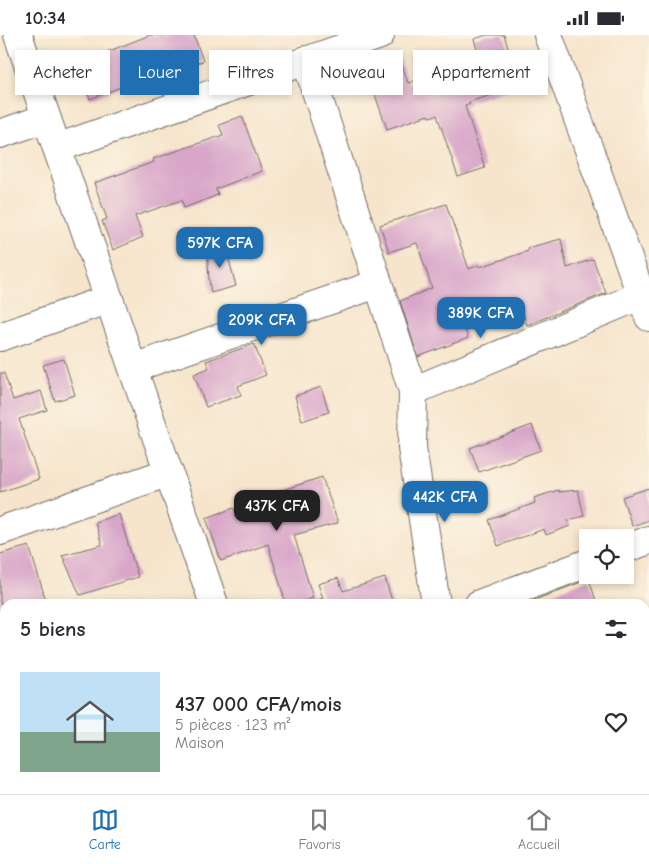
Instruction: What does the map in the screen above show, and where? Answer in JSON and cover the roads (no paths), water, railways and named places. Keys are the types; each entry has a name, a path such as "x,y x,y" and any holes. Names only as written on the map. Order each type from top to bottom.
{"street":[{"path":"18,35 212,599"},
{"path":"336,50 380,35"},
{"path":"413,391 645,306 548,35"},
{"path":"57,148 302,61"},
{"path":"317,95 413,391 412,448 435,599"},
{"path":"0,134 46,118"},
{"path":"133,368 377,284"},
{"path":"0,337 109,299"},
{"path":"0,531 169,472"},
{"path":"634,546 649,540"},
{"path":"492,599 579,566"}]}
